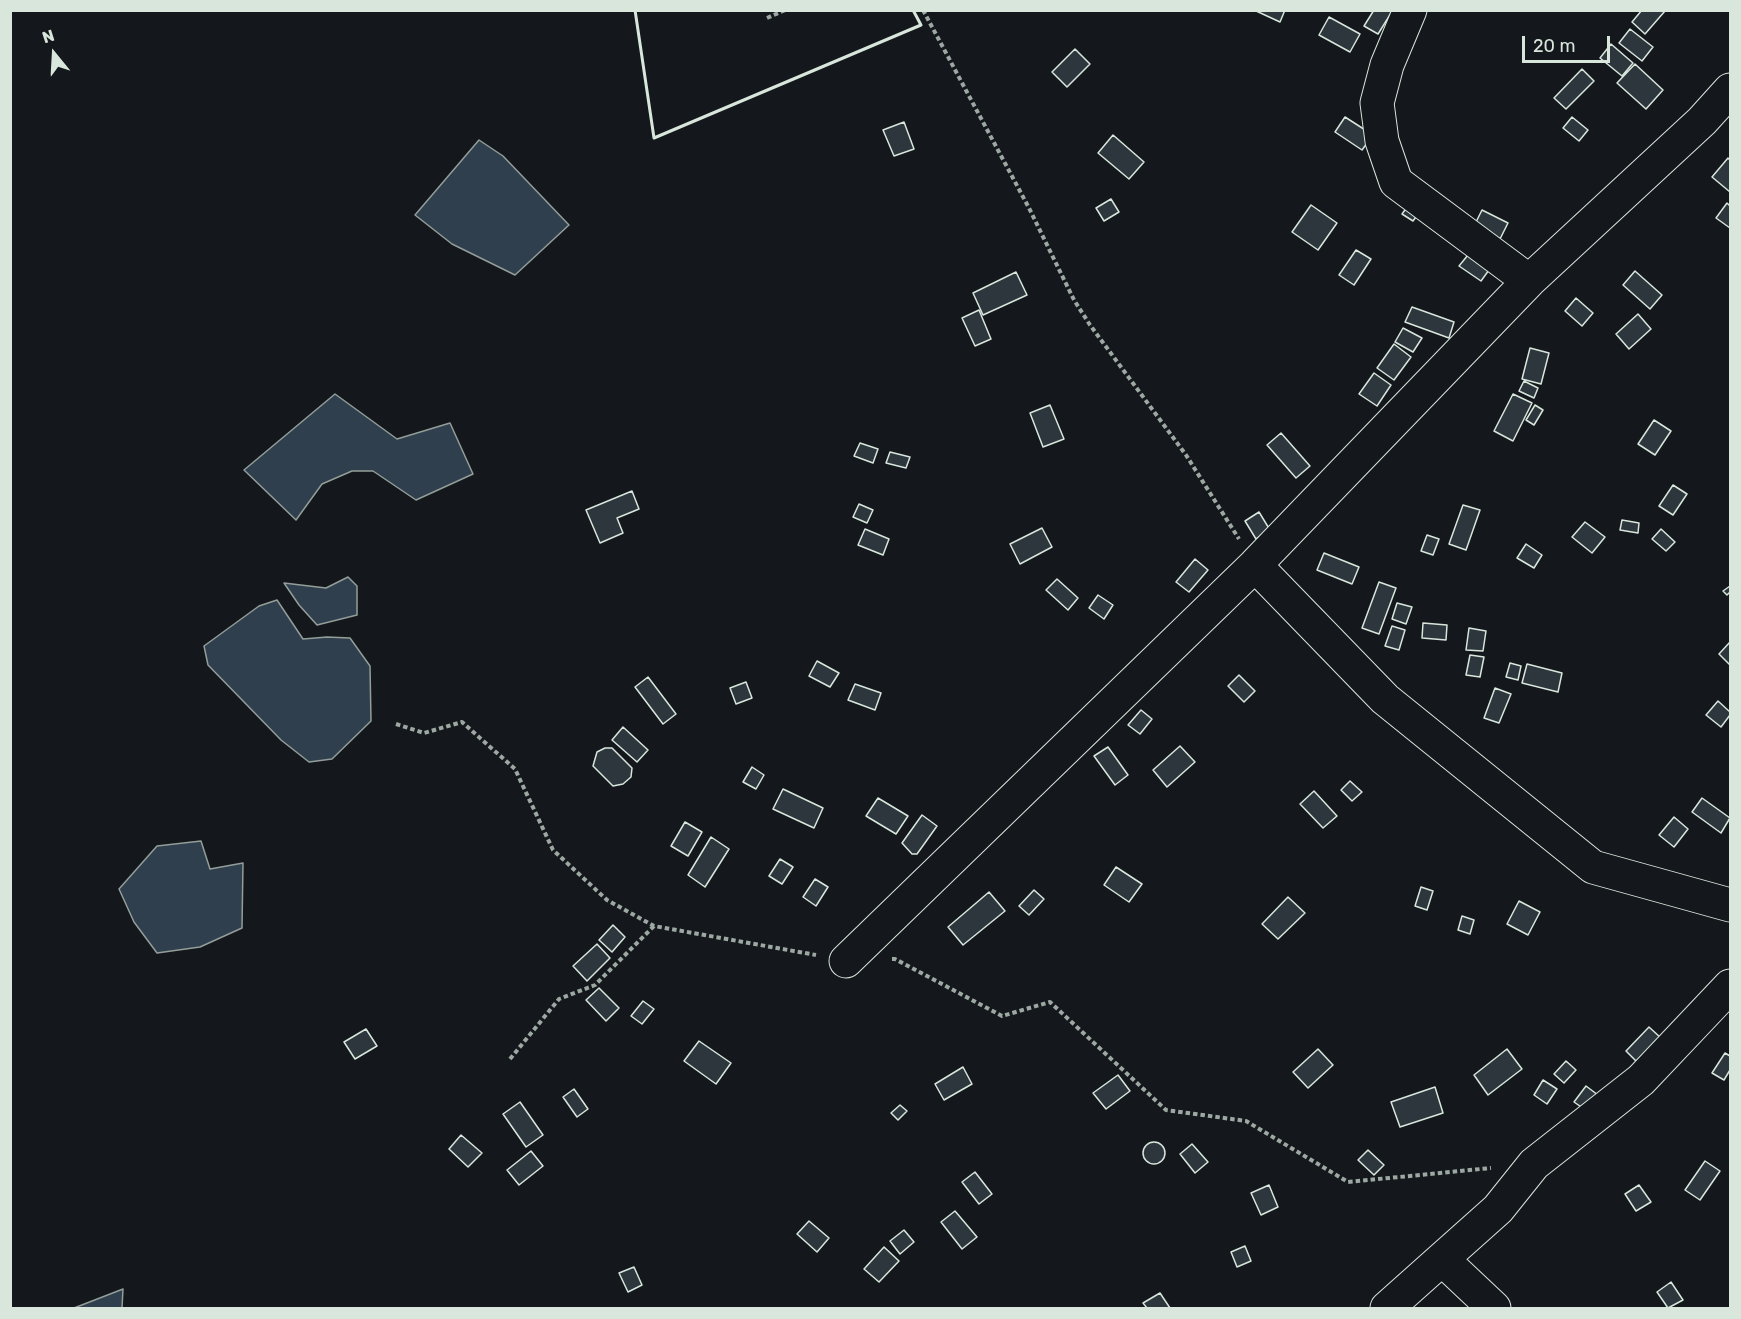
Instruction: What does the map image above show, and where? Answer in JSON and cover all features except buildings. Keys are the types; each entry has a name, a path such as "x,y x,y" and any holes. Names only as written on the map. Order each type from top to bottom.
{"street":[{"path":"1410,10 1387,64 1377,102 1383,141 1396,182 1529,281"},
{"path":"846,961 1255,565 1529,281 1702,121 1731,90"},
{"path":"1255,565 1385,699 1593,867 1731,905"},
{"path":"1388,1308 1498,1209 1534,1164 1641,1080 1731,986"},
{"path":"1442,1259 1494,1308"}],"path":[{"path":"767,18 785,10"},
{"path":"923,10 1029,208 1074,300 1186,455 1255,565"},
{"path":"396,724 424,732 462,722 514,769 553,850 607,900 654,926 846,961 896,958 1002,1016 1050,1002 1166,1110 1246,1121 1348,1182 1534,1164"},
{"path":"510,1059 559,999 595,985 654,926"}],"water":[{"path":"479,140 503,156 569,225 515,275 452,244 415,215"},
{"path":"335,394 397,439 450,423 473,474 416,500 373,471 352,471 322,484 296,520 244,470"},
{"path":"348,577 357,586 357,615 317,625 284,583 326,588"},
{"path":"277,600 303,639 350,638 370,666 371,721 332,759 309,762 281,740 208,665 204,646 259,606"},
{"path":"201,841 210,869 243,863 242,928 200,947 157,953 134,922 119,889 157,846"},
{"path":"123,1289 122,1308 74,1308"}],"wall":[{"path":"635,10 654,138 921,25 913,10"}]}
